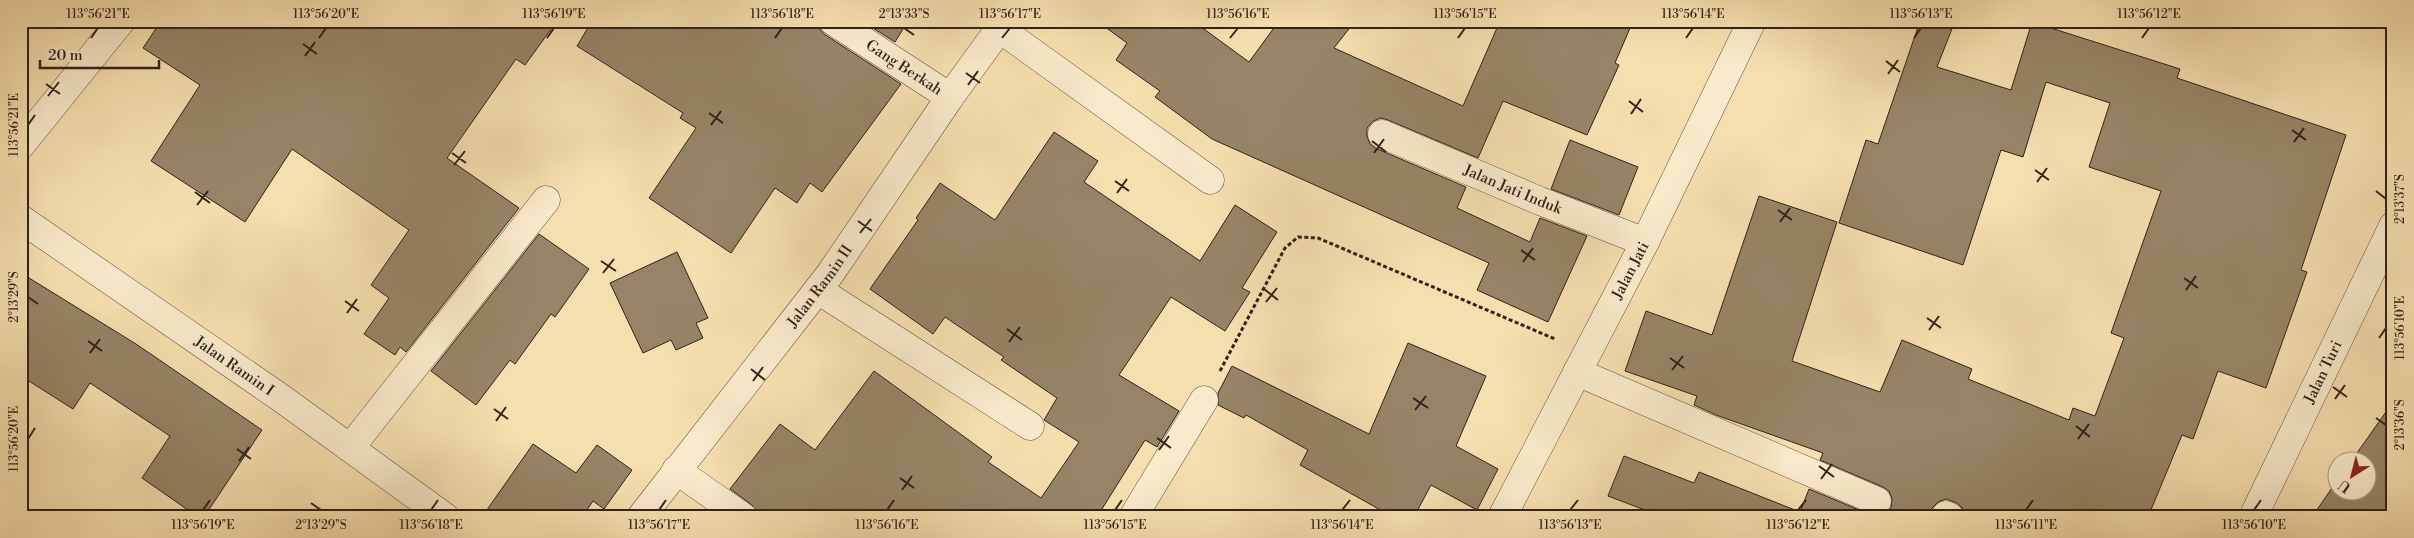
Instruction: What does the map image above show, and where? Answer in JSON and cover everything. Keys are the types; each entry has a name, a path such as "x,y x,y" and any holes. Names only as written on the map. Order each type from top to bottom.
{"street":[{"path":"21,145 121,21"},
{"name":"Gang Berkah","path":"832,21 950,97"},
{"name":"Jalan Jati","path":"1502,517 1645,242 1752,21"},
{"path":"1003,25 1210,180"},
{"name":"Jalan Ramin II","path":"641,517 818,290 950,97 1003,25"},
{"name":"Jalan Jati Induk","path":"1382,134 1540,201 1645,242"},
{"path":"350,448 546,200"},
{"name":"Jalan Ramin I","path":"21,219 137,298 445,517"},
{"name":"Jalan Turi","path":"2253,517 2393,226"},
{"path":"818,290 1030,426"},
{"path":"1582,362 1877,501"},
{"path":"1133,517 1204,400"},
{"path":"676,470 743,517"}],"path":[{"path":"1204,400 1285,248 1298,237 1318,238 1582,362"}],"building":[{"path":"161,21 557,21 525,65 516,59 447,158 519,208 406,352 400,347 395,355 364,334 389,298 371,285 409,230 292,149 245,222 151,161 200,85 143,48"},
{"path":"592,21 818,21 819,28 824,34 901,84 822,192 810,183 797,203 775,188 731,253 649,198 696,128 680,118 683,113 577,46"},
{"path":"862,21 908,21 895,42"},
{"path":"1097,21 1193,21 1249,62 1279,21 1355,21 1334,48 1463,106 1500,21 1633,21 1615,63 1619,65 1587,135 1503,101 1478,158 1381,118 1373,121 1367,128 1370,144 1375,148 1466,187 1457,208 1530,242 1540,218 1587,236 1548,322 1477,290 1489,263 1212,139 1155,97 1160,91 1116,60 1127,43"},
{"path":"1920,21 1955,21 1937,67 2011,90 2032,22 2180,69 2177,78 2346,135 2301,270 2307,272 2266,388 2218,371 2193,439 2182,435 2148,517 1966,517 1963,509 1957,503 1946,499 1938,502 1932,508 1931,517 1663,517 1608,496 1624,456 1694,483 1699,472 1800,512 1809,489 1871,515 1879,516 1886,514 1891,508 1892,499 1889,491 1820,460 1823,453 1716,415 1694,405 1697,396 1625,371 1646,311 1712,335 1759,196 1837,222 1792,361 1880,392 1902,340 1972,369 1968,379 2069,420 2073,408 2095,416 2124,338 2111,333 2161,191 2089,167 2110,103 2046,82 2023,157 2001,150 1963,265 1839,223 1866,140 1878,144"},
{"path":"1054,132 1098,161 1084,182 1200,261 1235,205 1277,232 1242,288 1250,292 1225,331 1171,297 1119,375 1179,411 1157,447 1145,440 1097,517 758,517 752,505 730,489 780,424 815,450 874,371 992,457 988,462 1041,498 1079,442 1044,420 1057,398 1001,360 1004,357 945,317 933,334 870,289 918,220 916,218 940,183 995,220"},
{"path":"1570,140 1638,167 1619,215 1551,189"},
{"path":"539,234 589,269 555,317 551,314 515,364 510,360 476,405 431,371"},
{"path":"677,252 708,318 696,323 703,338 676,350 671,340 643,353 610,283"},
{"path":"21,273 136,344 262,430 204,517 198,517 142,478 170,436 90,383 73,409 21,376"},
{"path":"1408,343 1486,376 1456,446 1498,469 1477,510 1431,485 1414,517 1393,517 1300,465 1308,450 1246,415 1244,418 1218,405 1218,393 1232,366 1369,434"},
{"path":"2393,402 2393,517 2312,517 2326,497 2326,500 2376,500 2376,450 2359,450"},
{"path":"533,444 576,473 597,445 632,470 604,509 593,501 582,517 482,517"}]}
